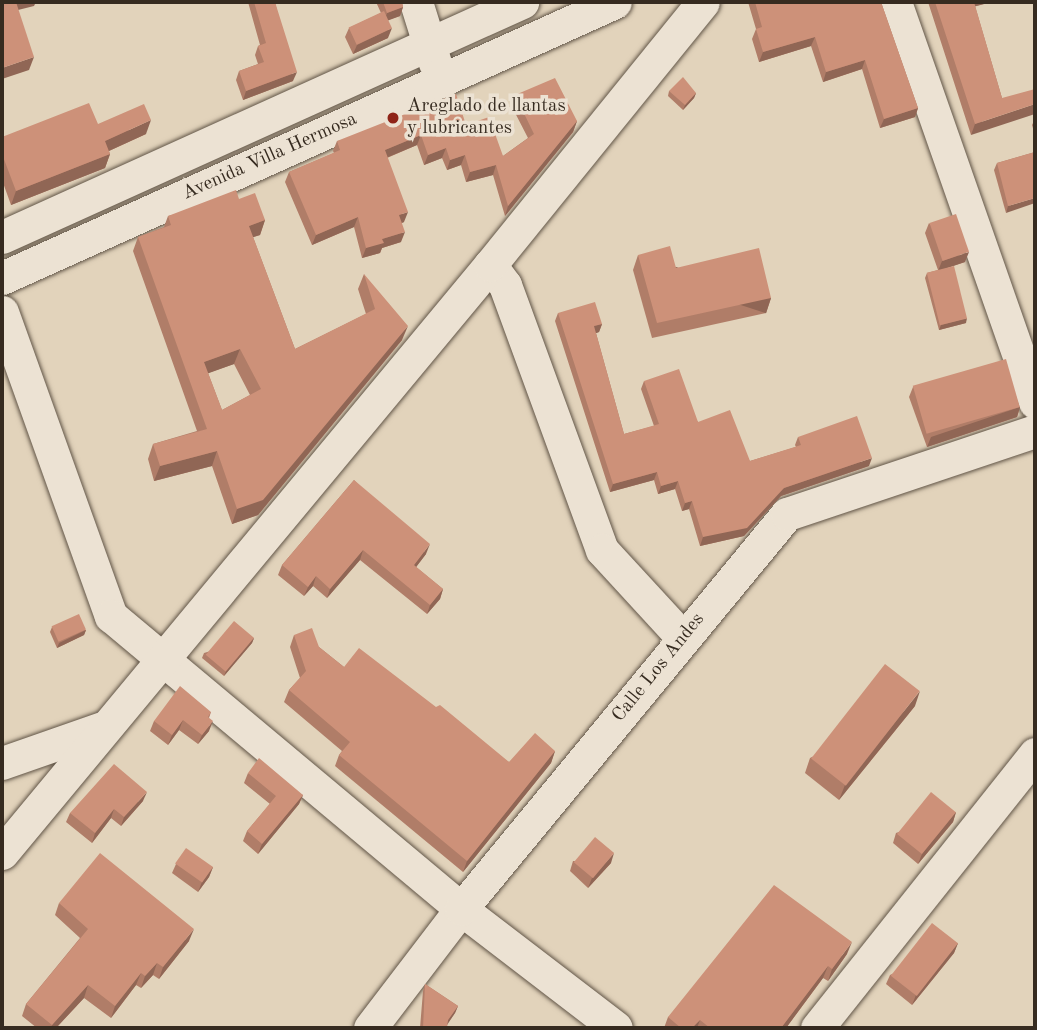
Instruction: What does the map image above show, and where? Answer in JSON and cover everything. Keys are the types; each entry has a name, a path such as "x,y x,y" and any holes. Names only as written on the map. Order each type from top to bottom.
{"street":[{"path":"416,2 439,80"},
{"name":"Avenida Villa Hermosa","path":"2,237 522,2"},
{"name":"Avenida Villa Hermosa","path":"2,278 615,2"},
{"path":"2,853 103,727 161,662 491,265 703,2"},
{"path":"895,2 1035,402"},
{"path":"491,265 505,285 602,550 683,638"},
{"path":"2,312 111,616 161,662 461,909 616,1028"},
{"name":"Calle Los Andes","path":"370,1028 461,909 787,514 1035,430"},
{"path":"2,763 103,727"},
{"path":"817,1028 1035,754"}],"building":[{"path":"2,2 16,2 34,57 2,68"},
{"path":"254,2 275,2 297,72 246,91 239,71 264,62 258,46 266,43"},
{"path":"383,2 402,2 403,7 387,13"},
{"path":"755,2 881,2 918,108 884,119 865,60 826,72 815,37 763,52 756,29 762,27"},
{"path":"935,2 974,2 1002,98 1035,89 1035,104 975,124"},
{"path":"384,11 392,28 357,45 349,27"},
{"path":"683,77 696,93 685,105 669,91"},
{"path":"555,78 577,121 508,206 496,165 470,172 465,155 450,160 446,148 428,155 421,135 385,150 408,212 399,215 405,232 382,239 384,243 366,248 358,217 316,235 289,172 340,150 337,141 456,94 466,125 489,117 503,156 534,134 515,95"},
{"path":"89,103 98,124 144,104 151,120 105,141 110,154 16,191 2,154 2,137"},
{"path":"1035,152 1035,198 1008,206 997,163"},
{"path":"236,190 239,199 255,193 265,220 249,226 295,349 375,309 364,274 408,326 263,500 237,509 217,451 160,466 153,444 207,429 138,237 171,225 168,216","holes":["240,349 261,389 222,410 204,362"]},
{"path":"956,214 969,252 943,261 930,223"},
{"path":"670,246 676,268 759,248 771,298 657,323 638,255"},
{"path":"954,266 967,318 940,325 927,273"},
{"path":"595,302 602,324 594,326 624,434 659,424 644,381 679,369 698,422 730,410 750,461 801,445 798,437 857,416 872,458 784,488 747,528 703,537 692,501 685,503 678,481 661,486 657,472 613,484 558,313"},
{"path":"1006,359 1020,407 927,434 913,386"},
{"path":"354,480 430,544 414,565 443,589 430,605 363,550 330,589 316,576 308,587 282,565"},
{"path":"79,614 86,630 59,642 52,626"},
{"path":"234,621 254,638 226,671 206,655"},
{"path":"312,628 319,647 344,667 359,648 436,707 440,705 509,762 535,733 555,751 467,861 339,755 350,742 289,690 306,671 294,635"},
{"path":"885,664 920,691 846,786 811,759"},
{"path":"180,686 211,712 208,717 213,721 202,735 183,720 172,735 154,721"},
{"path":"259,758 303,795 262,844 247,831 276,796 248,773"},
{"path":"114,764 147,792 124,817 114,809 95,833 70,813"},
{"path":"931,792 956,812 922,854 897,834"},
{"path":"595,837 614,853 593,878 574,862"},
{"path":"186,848 213,867 202,882 175,864"},
{"path":"100,853 194,929 163,967 157,963 145,976 141,973 115,1006 88,985 52,1025 26,1004 88,929 59,903"},
{"path":"774,885 852,942 832,969 828,966 781,1028 710,1028 700,1020 692,1028 681,1028 668,1017"},
{"path":"932,923 958,943 917,996 891,976"},
{"path":"425,984 458,1006 448,1020 447,1028 423,1028"}],"place":[{"name":"Areglado de llantas y lubricantes","path":"393,118"}]}
